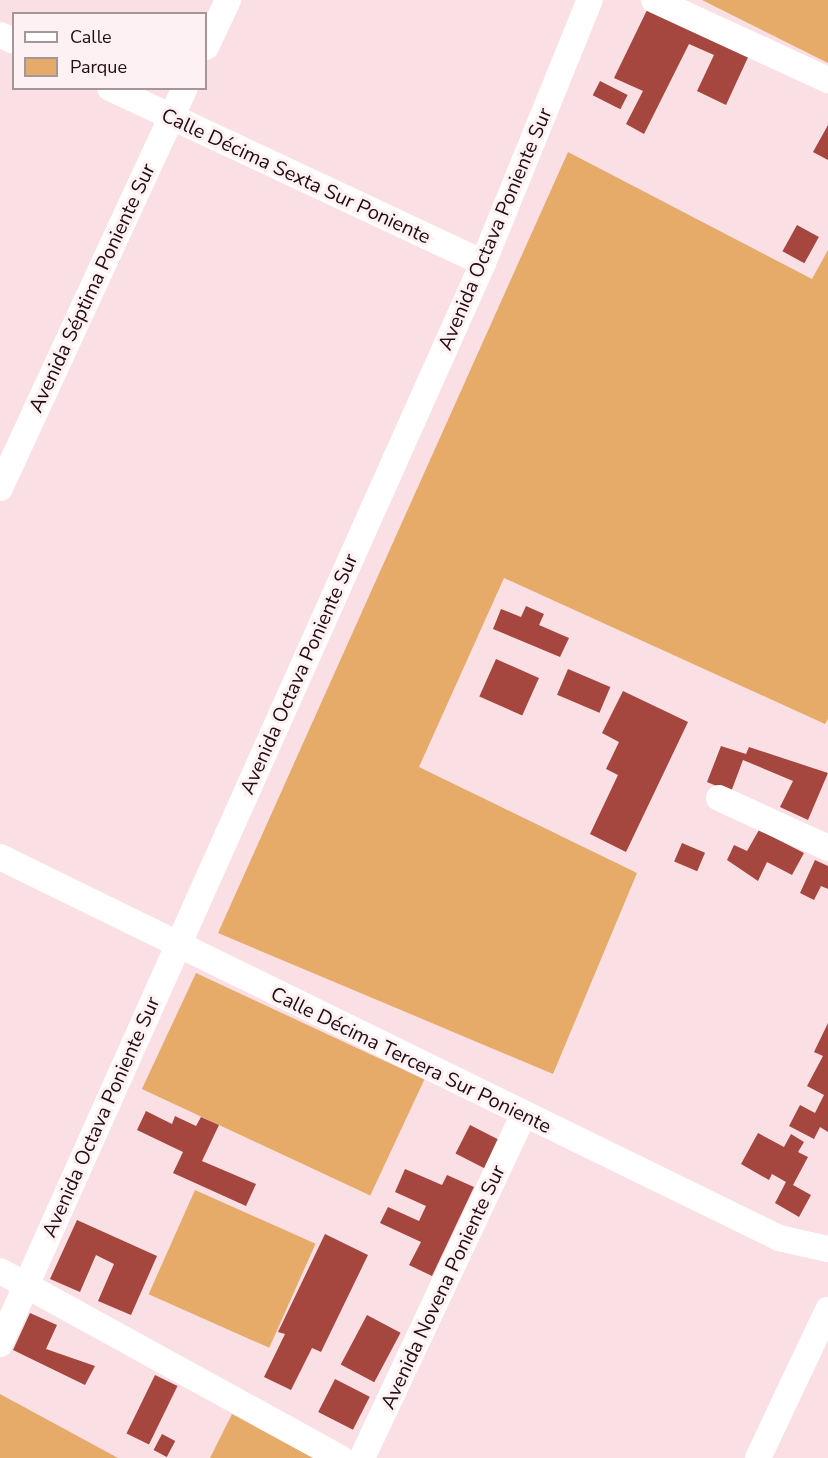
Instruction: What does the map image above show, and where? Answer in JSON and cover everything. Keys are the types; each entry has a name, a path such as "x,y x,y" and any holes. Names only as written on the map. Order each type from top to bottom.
{"street":[{"path":"207,45 228,0"},
{"name":"Avenida Octava Poniente Sur","path":"0,1344 483,263 590,0"},
{"path":"654,0 828,80"},
{"name":"Calle Décima Sexta Sur Poniente","path":"114,90 483,263"},
{"name":"Avenida Séptima Poniente Sur","path":"0,488 184,90"},
{"path":"719,798 828,848"},
{"name":"Calle Décima Tercera Sur Poniente","path":"0,857 523,1116 779,1238 828,1249"},
{"name":"Avenida Novena Poniente Sur","path":"362,1458 523,1116"},
{"path":"0,1271 340,1458"},
{"path":"758,1458 828,1310"}],"green space":[{"path":"702,0 828,0 828,63"},
{"path":"568,152 812,279 828,250 828,719 825,724 504,578 419,767 637,873 553,1074 218,933"},
{"path":"196,973 424,1079 370,1196 142,1089"},
{"path":"195,1190 316,1244 269,1348 149,1294"},
{"path":"0,1394 118,1458 0,1458"},
{"path":"232,1414 313,1458 210,1458"}],"building":[{"path":"648,8 750,53 726,105 697,91 714,55 689,44 644,134 626,124 643,91 614,78"},
{"path":"600,81 628,95 620,109 593,95"},
{"path":"828,125 828,160 813,152"},
{"path":"797,225 819,237 804,263 782,251"},
{"path":"526,606 544,614 539,625 569,638 560,657 493,629 501,609 521,617"},
{"path":"496,659 539,678 522,716 479,696"},
{"path":"568,669 610,687 599,713 557,695"},
{"path":"623,691 688,722 626,852 590,834 618,775 606,769 619,742 602,733"},
{"path":"721,746 746,754 749,747 828,773 808,820 780,807 793,781 743,760 731,792 707,782"},
{"path":"759,830 804,853 792,875 767,862 758,881 727,860 734,845 747,851"},
{"path":"682,843 705,853 697,871 674,861"},
{"path":"815,860 828,866 828,889 821,886 814,900 800,893"},
{"path":"828,1023 828,1132 820,1127 814,1139 789,1126 800,1105 815,1113 824,1095 807,1086 823,1056 814,1052"},
{"path":"146,1111 172,1124 175,1116 196,1126 201,1117 219,1125 202,1161 256,1184 246,1206 173,1173 183,1152 137,1130"},
{"path":"470,1125 499,1140 485,1168 455,1154"},
{"path":"758,1133 784,1147 791,1134 804,1142 798,1152 808,1157 793,1185 811,1195 799,1217 775,1203 786,1182 772,1174 769,1180 741,1164"},
{"path":"405,1169 442,1185 447,1175 474,1187 432,1276 409,1265 421,1242 380,1223 388,1207 419,1221 426,1206 395,1192"},
{"path":"77,1220 157,1256 131,1315 98,1301 114,1264 96,1255 80,1292 50,1279"},
{"path":"325,1234 368,1255 321,1352 312,1348 291,1390 264,1377 285,1334 278,1332"},
{"path":"30,1313 57,1325 46,1349 95,1366 85,1385 13,1350"},
{"path":"367,1315 401,1333 374,1382 341,1364"},
{"path":"155,1375 177,1386 149,1444 127,1433"},
{"path":"335,1379 370,1397 353,1430 318,1412"},
{"path":"162,1434 175,1441 167,1457 154,1450"}]}
